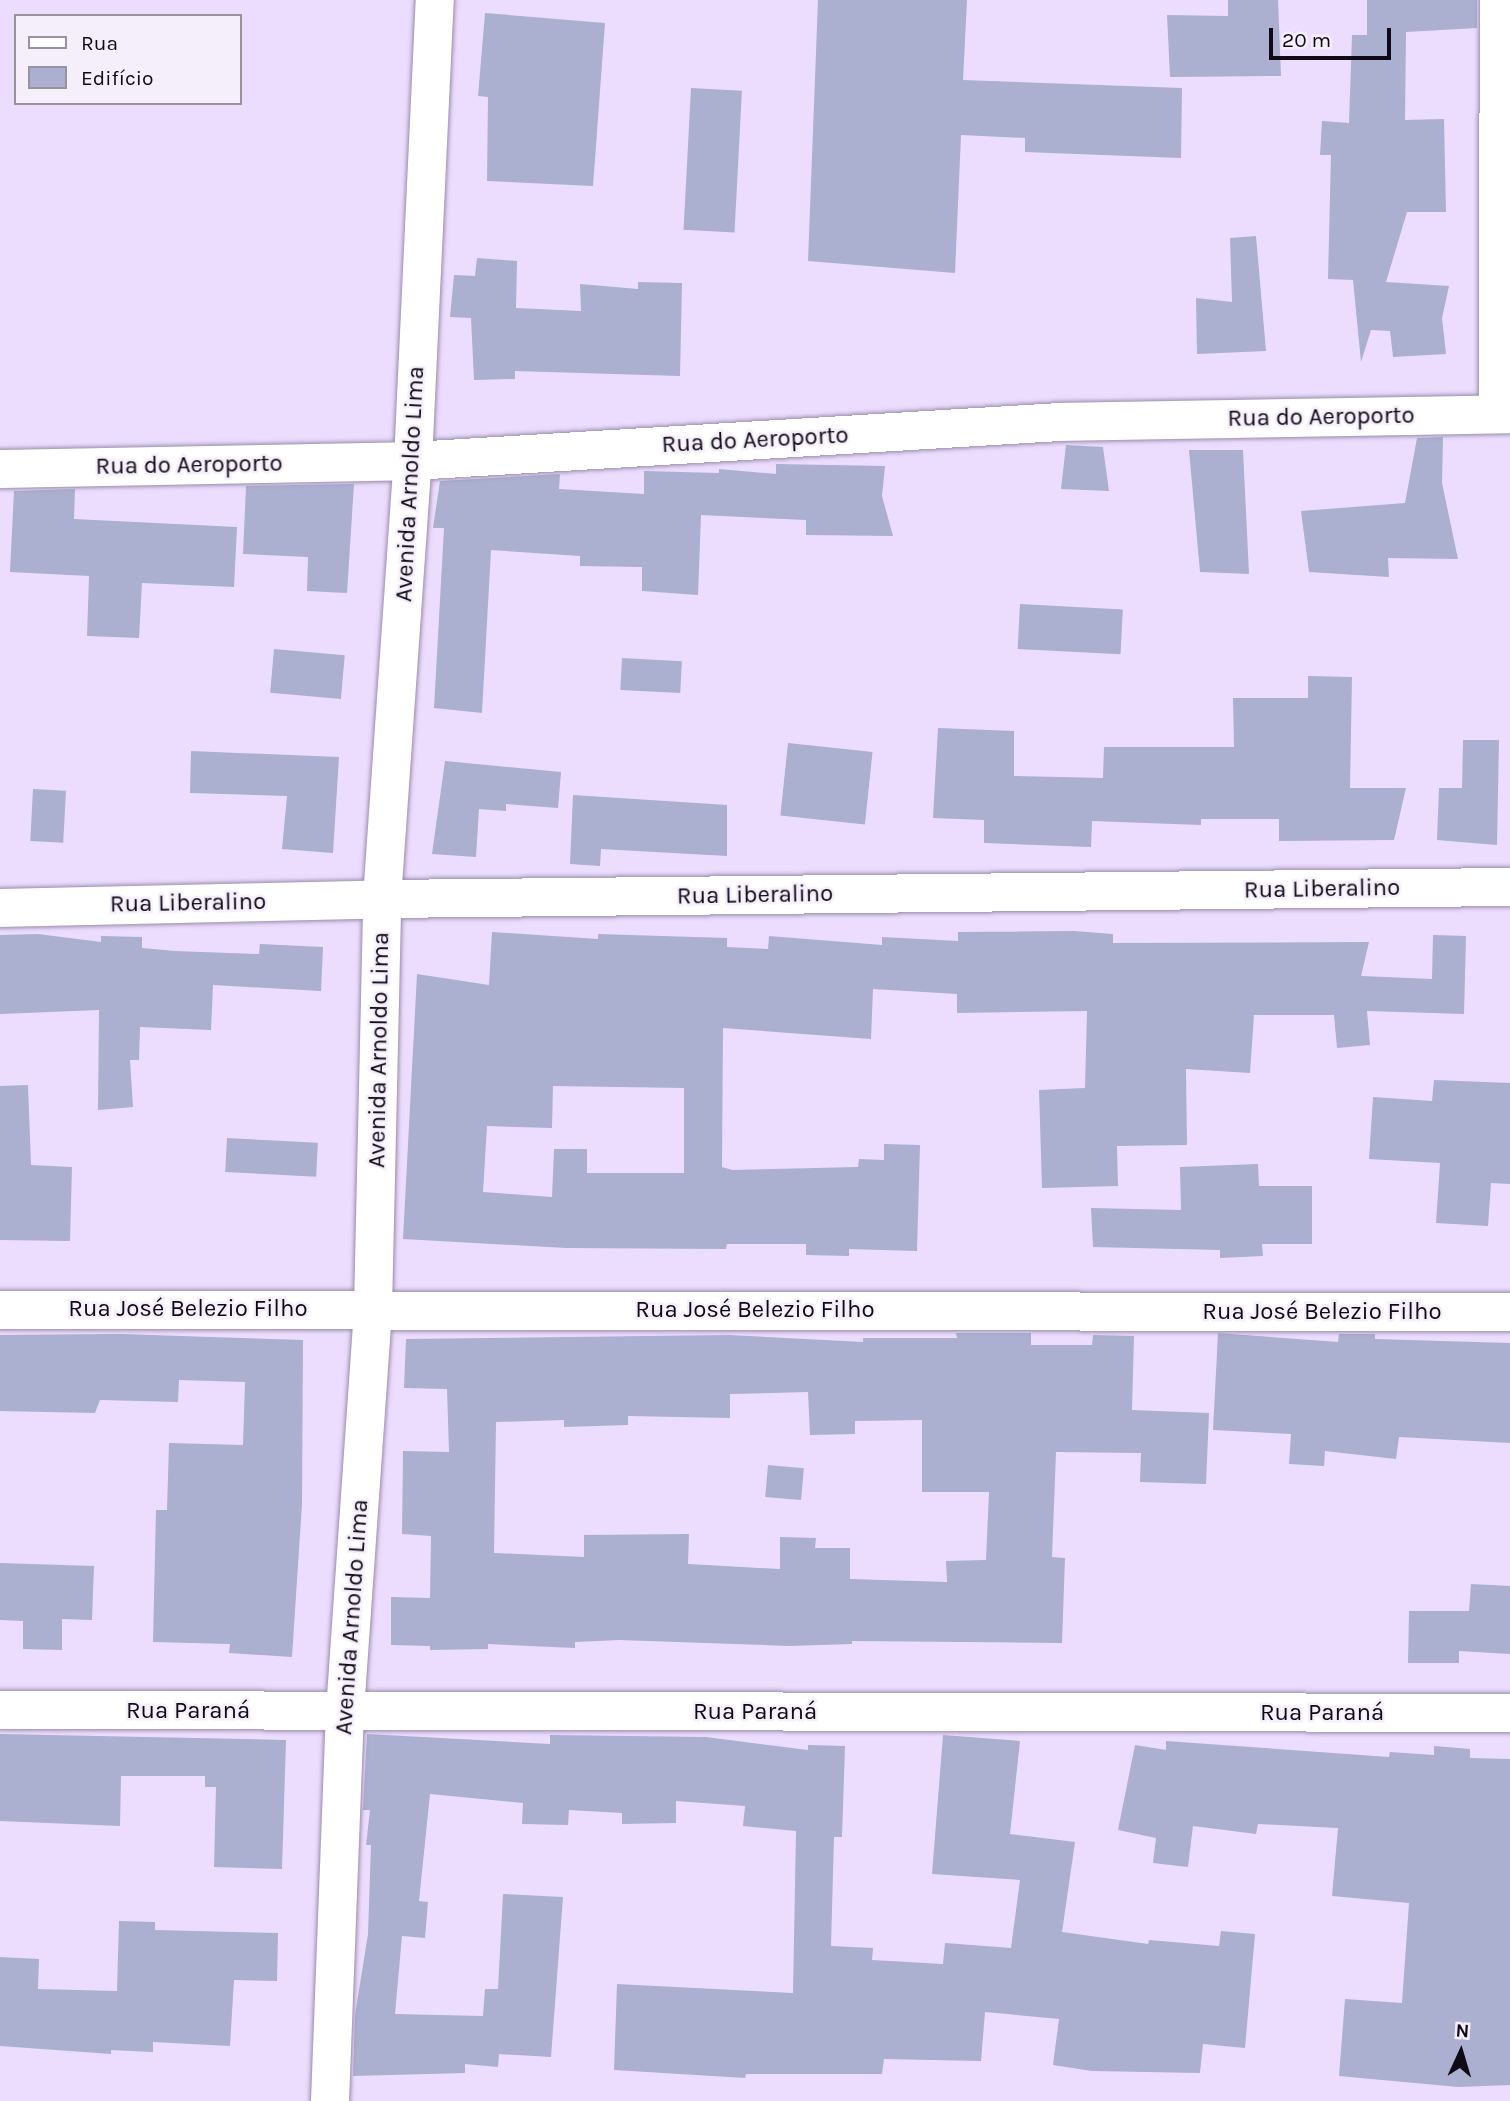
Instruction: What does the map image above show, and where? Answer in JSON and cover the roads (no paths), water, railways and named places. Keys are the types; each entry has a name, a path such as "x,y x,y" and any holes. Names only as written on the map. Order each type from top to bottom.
{"street":[{"name":"Avenida Arnoldo Lima","path":"330,2101 345,1711 373,1308 382,899 413,461 435,0"},
{"path":"1499,0 1504,414"},
{"name":"Rua do Aeroporto","path":"0,470 413,461 1059,422 1504,414"},
{"name":"Rua Liberalino","path":"0,908 382,899 1510,887"},
{"name":"Rua José Belezio Filho","path":"0,1310 373,1308 1510,1312"},
{"name":"Rua Paraná","path":"0,1710 1510,1713"}]}
